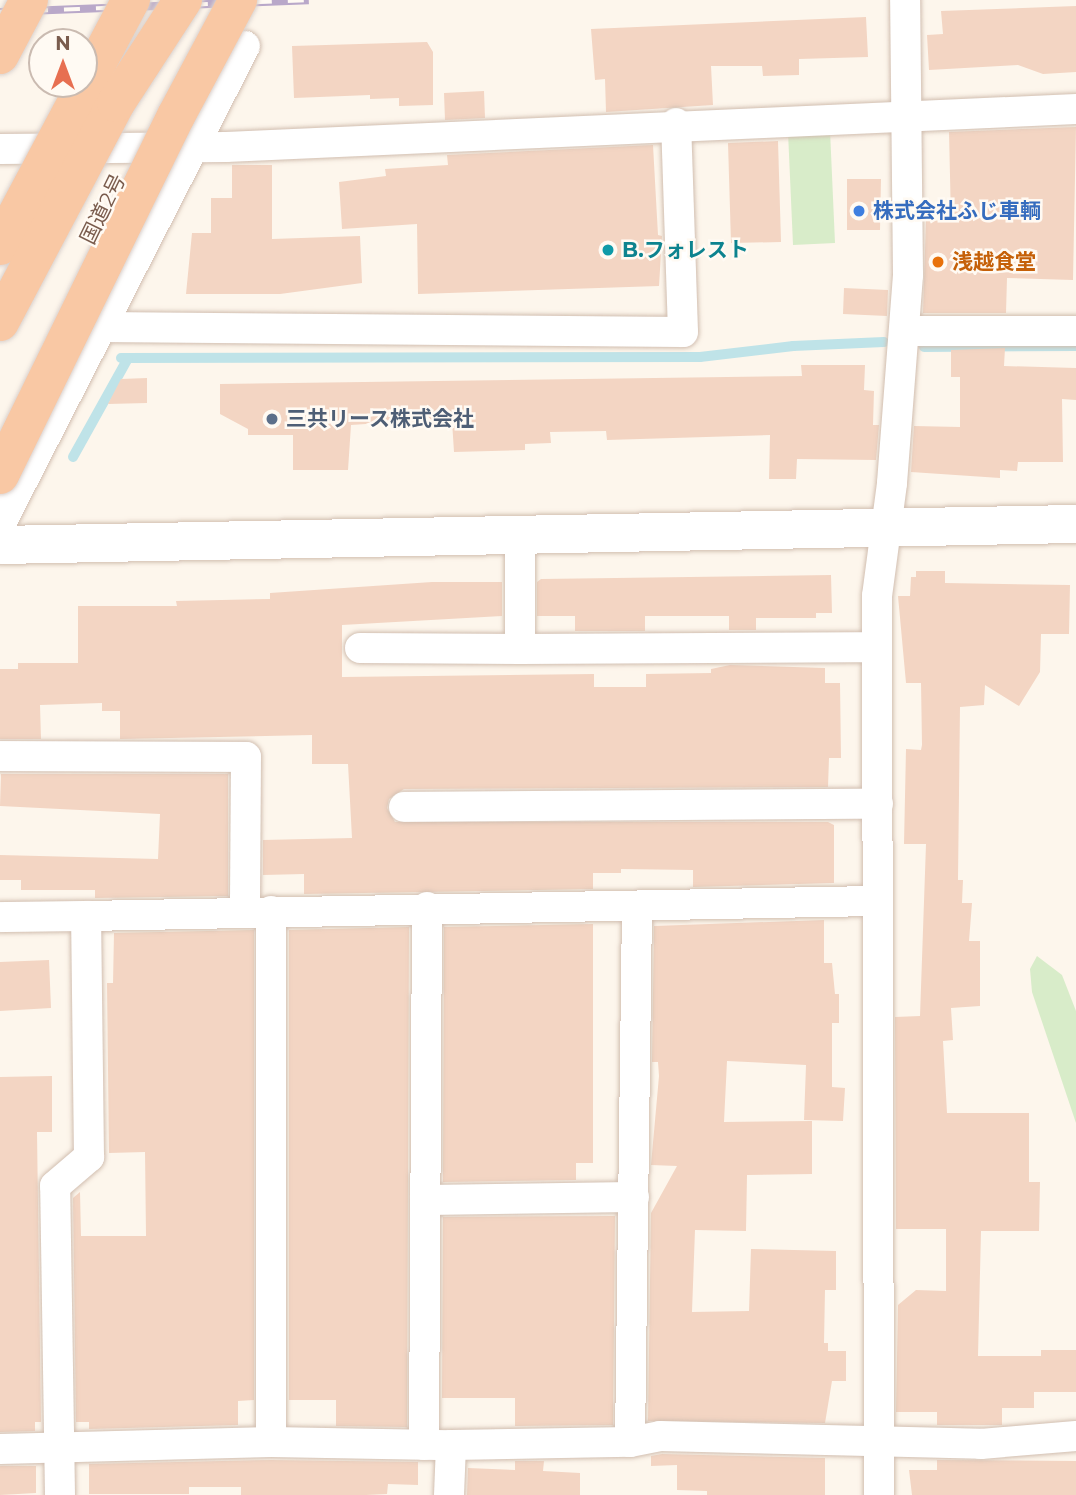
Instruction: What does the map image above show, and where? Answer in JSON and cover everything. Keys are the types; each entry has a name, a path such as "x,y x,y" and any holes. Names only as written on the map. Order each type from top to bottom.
{"highway":[{"path":"0,55 29,0"},
{"path":"98,46 129,0"},
{"path":"0,246 129,0"},
{"path":"0,322 116,103 183,0"},
{"name":"国道2号","path":"0,419 208,0"},
{"path":"0,475 176,116 238,0"},
{"path":"0,196 64,98"}],"street":[{"path":"879,1495 877,647 883,529 892,483 908,275 905,0"},
{"path":"0,524 245,46"},
{"path":"0,149 193,148 676,123 1076,108"},
{"path":"99,327 683,332 676,123"},
{"path":"904,331 1076,331"},
{"path":"0,545 1076,524"},
{"path":"520,536 520,649"},
{"path":"360,648 877,647"},
{"path":"0,756 246,757 258,911 271,1442"},
{"path":"404,807 878,804"},
{"path":"0,917 427,907 637,908 878,901"},
{"path":"427,907 425,1200 438,1445 449,1495"},
{"path":"630,1442 637,908"},
{"path":"60,1495 55,1186 89,1157 86,916"},
{"path":"425,1200 634,1197"},
{"path":"0,1449 271,1442 438,1445 630,1442 673,1436 825,1439 878,1445 981,1444 1076,1436"}],"green space":[{"path":"830,130 835,243 793,245 788,132"},
{"path":"1037,956 1062,975 1076,1011 1076,1123 1032,992 1030,969"}],"building":[{"path":"1076,6 1076,72 1043,74 1018,65 929,70 927,35 943,34 941,11"},
{"path":"866,17 868,57 799,59 799,75 763,76 762,66 711,66 713,105 606,112 605,79 595,80 591,29"},
{"path":"427,42 433,52 433,105 399,106 399,98 370,99 370,95 294,98 292,46"},
{"path":"484,91 485,118 445,120 444,93"},
{"path":"1076,127 1073,280 1007,278 1006,313 923,313 926,221 951,220 949,132"},
{"path":"778,141 781,242 731,243 728,143"},
{"path":"653,145 658,235 662,236 659,286 418,294 417,224 342,229 339,182 386,176 385,169 448,165 447,155"},
{"path":"232,165 272,165 272,239 360,236 362,283 280,294 186,294 192,233 211,233 211,198 232,198"},
{"path":"847,179 881,179 880,230 847,230"},
{"path":"844,288 888,290 887,316 843,314"},
{"path":"1005,348 1004,366 1076,368 1076,400 1062,399 1063,462 1018,462 1017,471 1000,470 1000,478 911,472 914,426 960,427 960,377 951,377 951,350"},
{"path":"801,365 865,365 864,390 874,391 873,425 879,425 876,460 797,459 796,479 769,479 770,435 607,440 606,431 550,432 551,443 525,444 525,450 454,452 452,421 351,425 348,470 293,470 293,435 248,435 248,429 220,414 220,384 802,376"},
{"path":"147,378 147,403 108,404 121,379"},
{"path":"916,571 945,571 945,583 1070,585 1069,634 1041,634 1040,672 1019,706 985,685 984,705 960,707 958,880 963,880 962,903 972,903 969,941 980,941 980,1006 951,1008 953,1040 943,1041 947,1113 1029,1113 1029,1182 1040,1182 1039,1231 981,1231 978,1356 1041,1356 1041,1350 1076,1350 1076,1392 1034,1392 1034,1408 1002,1408 1002,1425 937,1425 937,1412 896,1412 898,1305 916,1290 946,1291 946,1229 896,1229 895,1017 920,1016 926,844 904,844 906,749 921,750 921,683 906,683 898,596 910,596 911,577 916,577"},
{"path":"831,575 832,613 816,613 816,618 756,618 756,630 729,630 729,616 645,616 645,631 575,631 575,616 537,616 537,582 541,579"},
{"path":"432,582 502,582 502,616 342,625 342,677 594,674 594,687 646,687 646,674 711,673 711,669 730,665 825,668 825,683 840,683 841,758 829,758 828,787 404,789 389,799 387,808 395,822 828,822 834,825 834,883 693,887 693,870 621,869 621,873 593,873 593,889 304,894 304,874 263,875 263,840 352,838 348,764 312,764 312,735 120,739 120,711 102,711 102,703 40,705 41,739 0,739 0,669 18,669 18,663 78,663 78,606 177,606 176,601 270,599 270,593"},
{"path":"1,774 228,774 228,896 95,898 95,890 21,890 21,880 0,880 0,855 158,859 160,814 0,806"},
{"path":"824,920 824,963 832,963 835,994 839,994 839,1023 832,1023 832,1087 845,1088 843,1121 804,1120 806,1065 727,1061 724,1122 812,1121 812,1174 747,1175 746,1231 695,1230 692,1312 749,1311 751,1249 836,1251 836,1290 825,1290 824,1343 828,1343 828,1351 846,1351 846,1381 832,1381 825,1423 648,1421 651,1213 677,1166 651,1165 659,1076 658,1062 652,1062 654,926"},
{"path":"593,924 593,1163 576,1163 576,1180 443,1182 444,927"},
{"path":"409,927 407,1427 336,1426 336,1400 289,1400 289,930"},
{"path":"254,930 254,1400 238,1401 238,1425 89,1429 89,1422 76,1422 73,1198 80,1192 81,1236 146,1236 145,1152 109,1153 107,983 113,983 114,933"},
{"path":"49,960 51,1008 0,1011 0,962"},
{"path":"52,1076 52,1132 37,1132 41,1422 35,1422 35,1431 0,1432 0,1077"},
{"path":"615,1216 613,1425 515,1426 515,1398 442,1398 443,1217"},
{"path":"662,1454 825,1458 825,1495 707,1495 707,1491 677,1490 677,1465 651,1466 651,1456"},
{"path":"271,1460 418,1462 418,1485 388,1484 387,1494 366,1495 241,1495 241,1487 189,1487 189,1494 89,1494 89,1464"},
{"path":"937,1460 1076,1461 1076,1495 912,1495 909,1470 937,1470"},
{"path":"515,1461 544,1461 543,1471 580,1473 580,1495 467,1495 468,1468 515,1470"},
{"path":"0,1466 36,1466 36,1493 0,1495"}],"waterway":[{"path":"121,358 700,357 793,346 884,342"},
{"path":"924,347 1076,346"},
{"path":"73,457 128,358"}],"railway":[{"path":"0,12 309,0"}],"place":[{"name":"株式会社ふじ車輌","path":"859,211"},
{"name":"B.フォレスト","path":"608,250"},
{"name":"浅越食堂","path":"938,262"},
{"name":"三共リース株式会社","path":"272,419"}]}
